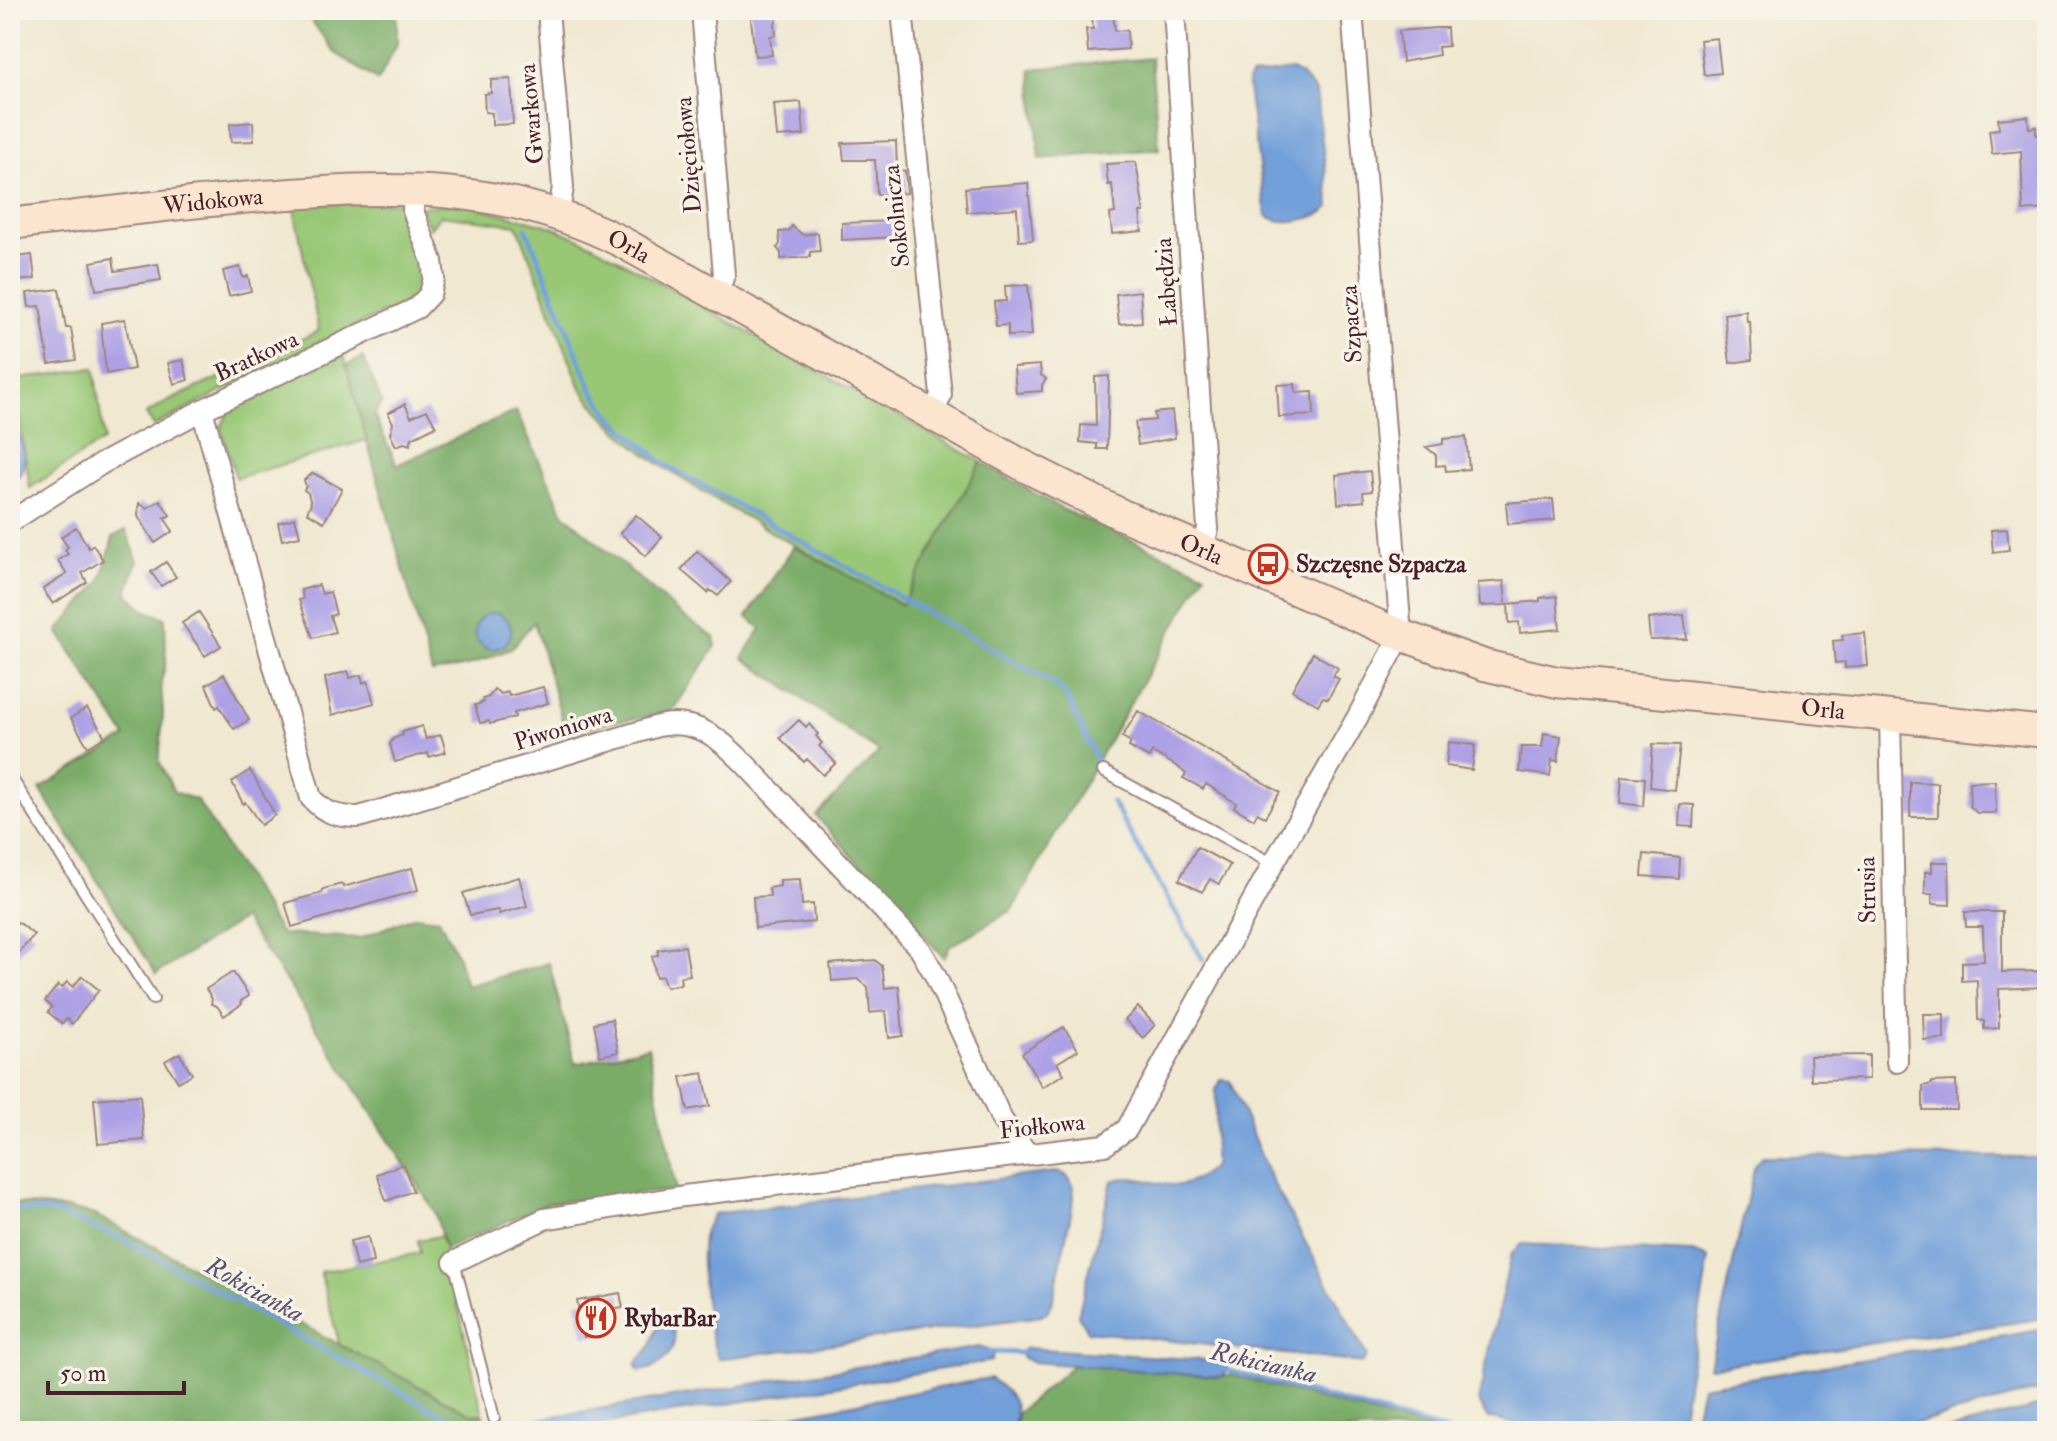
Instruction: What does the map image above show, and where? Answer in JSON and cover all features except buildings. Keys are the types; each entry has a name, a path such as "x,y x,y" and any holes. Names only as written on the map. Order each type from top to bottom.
{"street":[{"name":"Gwarkowa","path":"548,10 563,187 559,213"},
{"name":"Dzięciołowa","path":"702,10 724,275 717,295"},
{"name":"Sokolnicza","path":"902,10 941,395 933,415"},
{"name":"Łabędzia","path":"1174,10 1208,529 1202,550"},
{"name":"Szpacza","path":"1352,10 1401,635"},
{"name":"Widokowa","path":"10,224 226,199 366,189 415,189"},
{"name":"Orla","path":"415,189 488,197 559,213 620,241 1072,491 1401,635 1484,665 1557,682 2047,732"},
{"name":"Bratkowa","path":"10,522 101,464 202,410 417,308 430,294 434,278 432,261 413,211 415,189"},
{"name":"Piwoniowa","path":"202,410 311,798 318,806 331,814 359,817 658,726 682,724 706,732 727,745 920,949 1002,1120 1027,1153"},
{"name":"Fiołkowa","path":"454,1262 544,1219 684,1196 1105,1145 1127,1129 1401,635"},
{"name":"Strusia","path":"1890,716 1897,1062"}],"lane":[{"path":"1103,771 1273,864"},
{"path":"10,776 153,999"},
{"path":"454,1262 494,1418"}],"green space":[{"path":"304,10 397,10 397,44 378,81 334,52"},
{"path":"1151,58 1159,149 1040,159 1031,69"},
{"path":"402,202 407,225 427,268 421,296 321,341 154,426 146,414 319,331 293,204"},
{"path":"462,203 550,226 591,244 981,462 902,605 693,486 633,444 597,409 581,388 517,225 441,215 430,228 420,207"},
{"path":"343,353 367,440 236,478 221,428 230,407"},
{"path":"363,357 382,403 374,415 397,465 516,411 564,514 684,617 714,637 716,646 671,713 606,723 567,737 534,622 511,649 467,666 432,673 346,366"},
{"path":"94,368 104,440 30,488 14,380"},
{"path":"981,462 1062,509 1205,573 1012,910 950,946 944,958 816,816 879,752 743,658 761,628 747,617 794,546 902,605"},
{"path":"126,530 138,561 127,593 145,610 165,618 166,662 161,682 163,714 159,761 174,792 197,800 281,934 361,938 415,916 439,919 458,957 466,986 549,963 575,1064 648,1047 676,1190 549,1203 445,1249 435,1212 243,919 156,974 40,789 126,737 58,631 101,581 113,537"},
{"path":"10,1203 95,1215 471,1414 483,1415 487,1431 10,1431"},
{"path":"440,1236 483,1415 471,1414 340,1346 320,1272 420,1253 418,1240"},
{"path":"1073,1365 1221,1377 1233,1375 1434,1431 1014,1431 1018,1412"}],"water":[{"path":"1292,70 1316,92 1330,207 1299,220 1281,221 1266,215 1247,81 1251,76"},
{"path":"10,419 19,435 24,463 20,475 10,483"},
{"path":"493,613 505,619 511,631 505,643 493,649 481,643 475,631 481,619"},
{"path":"1221,1080 1230,1081 1270,1177 1367,1356 1363,1363 1087,1331 1078,1315 1112,1181 1130,1178 1181,1185 1214,1166 1216,1090"},
{"path":"1762,1156 2047,1157 2047,1318 1710,1367 1755,1164"},
{"path":"1055,1172 1070,1180 1074,1199 1052,1304 1046,1313 1035,1317 719,1359 708,1317 702,1264 704,1235 713,1214"},
{"path":"1522,1244 1692,1252 1709,1258 1679,1431 1549,1431 1487,1418 1478,1401 1511,1255"},
{"path":"662,1320 669,1321 673,1330 673,1346 656,1366 639,1371 637,1363 650,1346"},
{"path":"2047,1329 2047,1388 1889,1431 1692,1431 1702,1386"},
{"path":"979,1347 993,1352 992,1361 560,1431 503,1431 524,1421"},
{"path":"1026,1348 1221,1361 1228,1365 1225,1375 1221,1377 1032,1362 1020,1353"},
{"path":"990,1378 1009,1394 1015,1406 1014,1431 710,1431"},
{"path":"2047,1404 2047,1431 1945,1431"}],"waterway":[{"path":"526,228 592,390 614,420 664,464 1058,686 1067,697 1098,763"},
{"path":"1112,802 1203,960"},
{"name":"Rokicianka","path":"10,1210 51,1211 123,1239 471,1431"},
{"path":"987,1352 1025,1353"},
{"name":"Rokicianka","path":"1223,1369 1446,1431"}],"place":[{"name":"Szczęsne Szpacza","path":"1268,564"},
{"name":"RybarBar","path":"596,1318"}]}
